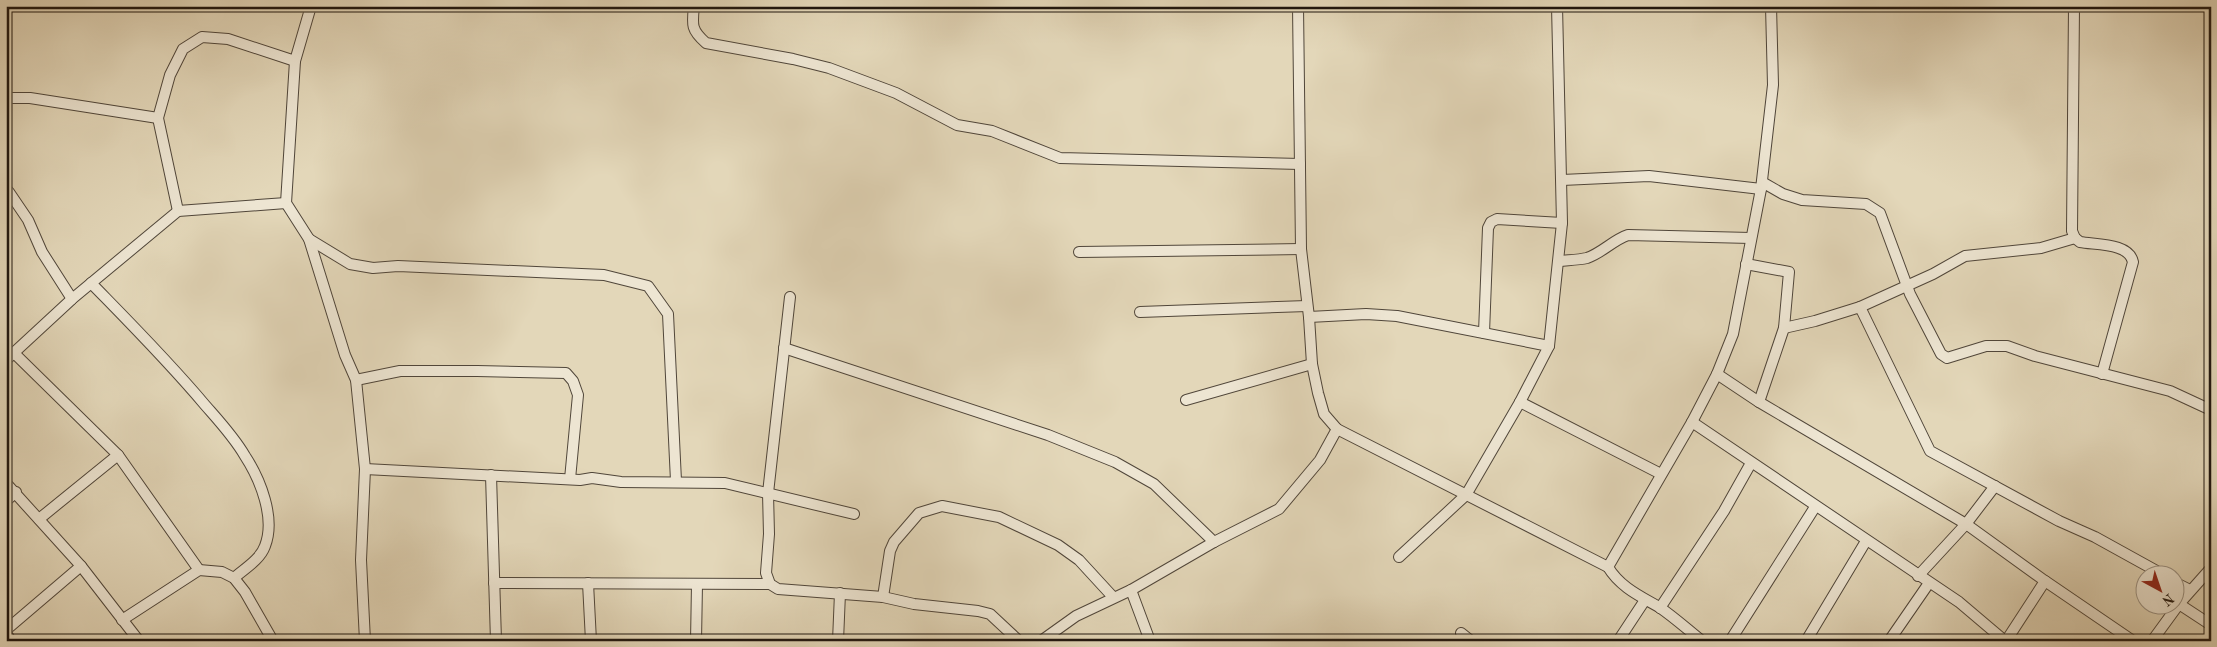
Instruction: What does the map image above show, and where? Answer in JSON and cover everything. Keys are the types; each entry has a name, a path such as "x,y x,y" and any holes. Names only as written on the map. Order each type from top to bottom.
{"street":[{"path":"311,6 295,61 286,204 309,239 345,355 356,380 365,469 361,568 366,641"},
{"path":"694,6 692,24 697,35 706,43 793,59 829,68 896,93 957,125 992,131 1060,158 1300,164"},
{"path":"1298,6 1301,250 1312,364 1324,414 1337,429 1608,567 1614,578 1660,608 1702,641"},
{"path":"1398,557 1466,495 1520,402 1549,346 1562,223 1557,6"},
{"path":"1608,567 1692,422 1717,374 1733,334 1762,186 1774,85 1771,6"},
{"path":"2074,6 2072,230 2074,238 2080,242 2126,250 2132,256 2133,262 2102,374"},
{"path":"178,210 158,118 170,75 183,49 202,37 228,39 295,61"},
{"path":"6,98 30,98 158,118"},
{"path":"1562,180 1648,176 1762,186 1802,200 1866,204 1880,213 1892,241 1907,286 1942,354 1947,358 1986,346 2008,346 2035,356 2102,374 2135,380 2170,391 2211,410"},
{"path":"9,192 28,220 42,252 72,299"},
{"path":"199,570 118,455 10,357 72,299 178,210 286,204"},
{"path":"1484,333 1488,228 1491,222 1497,219 1562,223"},
{"path":"1559,261 1586,258 1616,239 1628,235 1751,238"},
{"path":"1784,328 1842,314 1907,286 1965,256 2041,248 2074,238"},
{"path":"309,239 350,264 373,268 398,266 604,275 648,286 668,314 676,481"},
{"path":"1079,252 1301,250"},
{"path":"1746,264 1789,272 1784,328 1759,402"},
{"path":"91,283 183,379 230,434 246,456 256,476 267,507 266,544 257,558 234,578"},
{"path":"770,584 766,574 770,534 768,493 790,297"},
{"path":"1860,306 1930,451 2059,522 2095,537 2144,564"},
{"path":"1140,312 1308,311 1397,316 1549,346"},
{"path":"784,348 1048,435 1115,462 1154,484 1214,542"},
{"path":"1186,400 1312,364"},
{"path":"356,380 400,371 566,373 573,381 578,395 570,478"},
{"path":"1717,374 1759,402 1966,524 2133,641"},
{"path":"1520,402 1661,474"},
{"path":"1692,422 1815,507 1959,602 2005,641 2045,581"},
{"path":"1040,641 1076,616 1131,590 1214,542 1279,510 1320,460 1337,429"},
{"path":"39,519 118,455"},
{"path":"1660,608 1724,511 1751,463"},
{"path":"365,469 592,478 621,482 676,481 725,483 854,514"},
{"path":"491,475 496,641"},
{"path":"6,483 81,566 139,641"},
{"path":"1918,576 1966,524 1995,486"},
{"path":"6,501 16,492"},
{"path":"883,597 890,551 894,542 919,513 942,506 999,517 1058,545 1079,560 1113,597"},
{"path":"1730,641 1815,507"},
{"path":"1806,641 1866,541"},
{"path":"11,641 6,632 81,566"},
{"path":"2184,598 2211,568"},
{"path":"122,620 199,570 222,572 234,578 273,641"},
{"path":"494,583 770,584 778,589 883,597 990,614 1019,641"},
{"path":"1889,641 1929,583"},
{"path":"588,584 591,641"},
{"path":"696,641 697,584"},
{"path":"2184,587 2190,590"},
{"path":"1131,590 1150,641"},
{"path":"838,641 840,593"},
{"path":"1618,641 1645,600"},
{"path":"2184,607 2211,626"},
{"path":"2152,641 2172,614"},
{"path":"1461,633 1472,641"}]}
